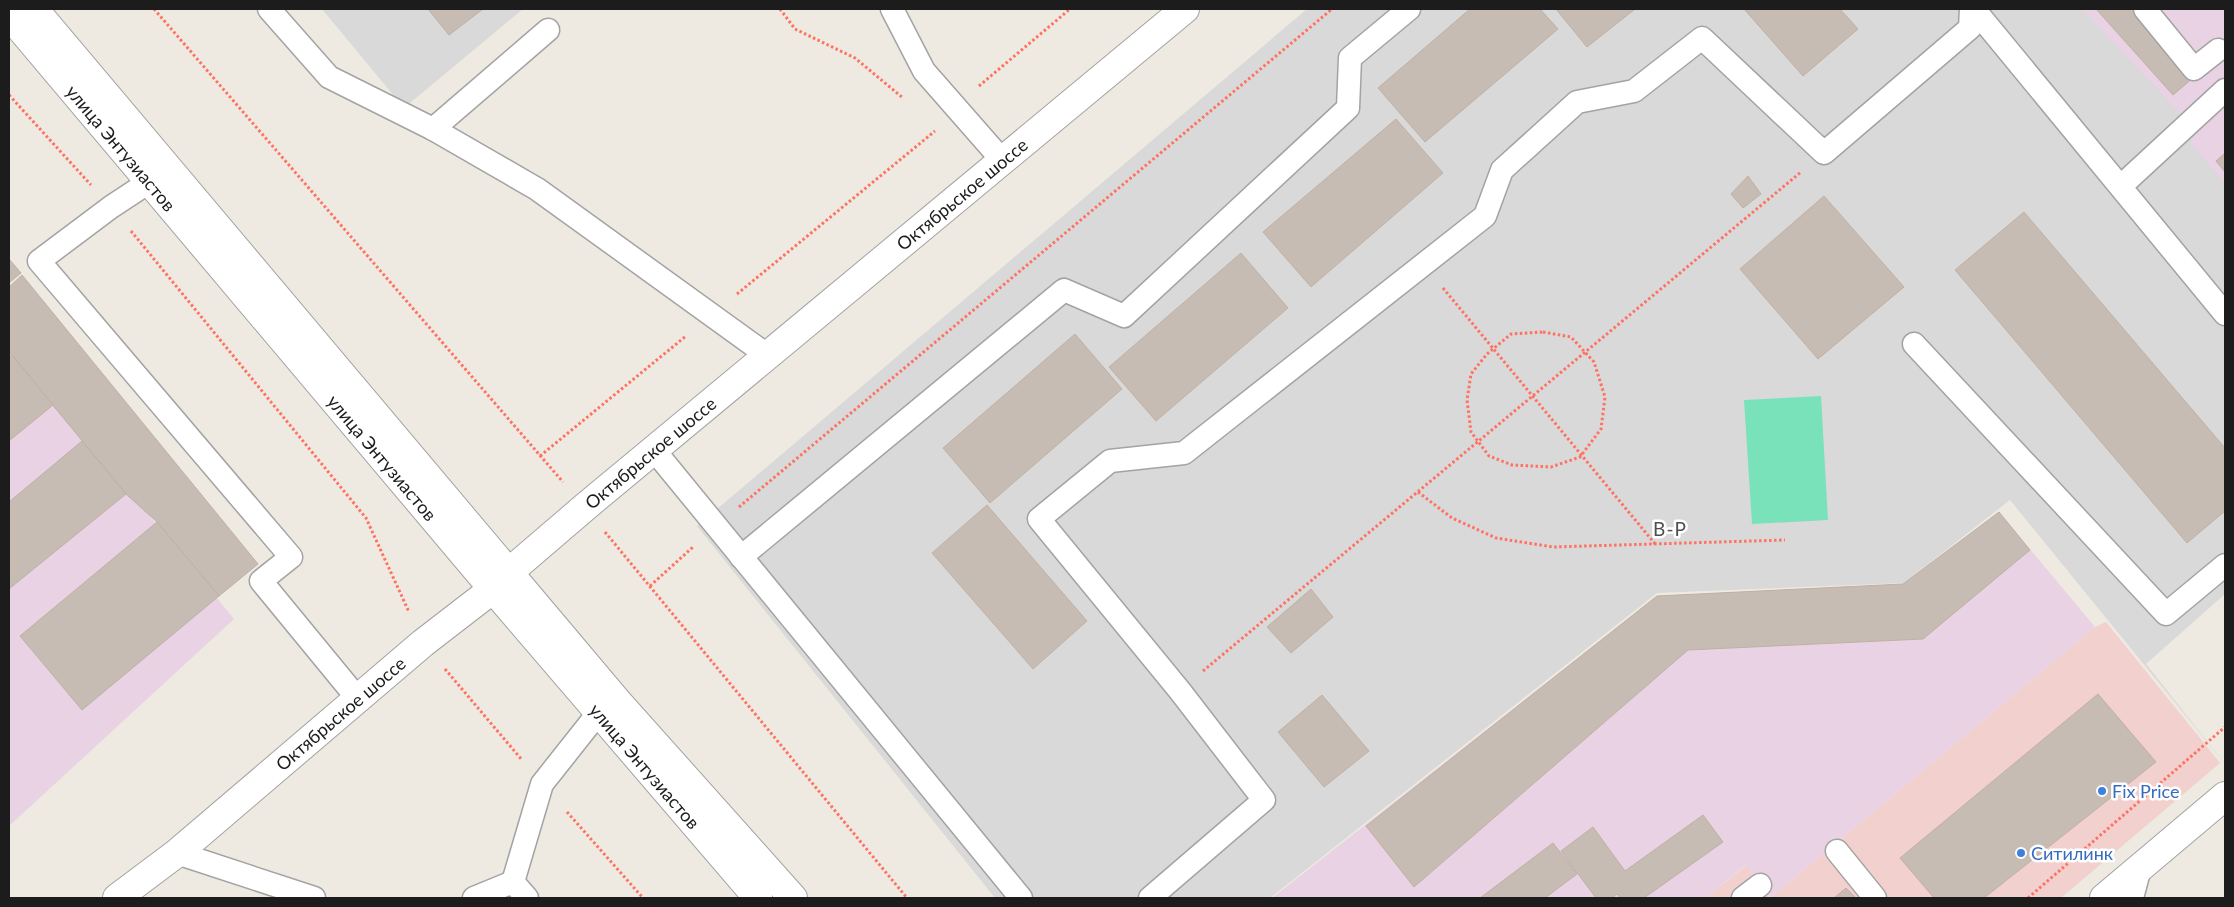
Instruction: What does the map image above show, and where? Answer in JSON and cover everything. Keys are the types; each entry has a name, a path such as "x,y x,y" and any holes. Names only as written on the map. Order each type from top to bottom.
{"street":[{"path":"34,9 500,581"},
{"name":"Октябрьское шоссе","path":"117,898 177,853 585,507 1185,9"},
{"name":"улица Энтузиастов","path":"9,15 149,182 608,706 756,898"},
{"path":"608,706 785,888 756,898"},
{"path":"2104,898 2225,796"}],"lane":[{"path":"269,9 329,77 433,129 538,189 767,355"},
{"path":"892,9 924,71 1002,160"},
{"path":"741,557 1064,290 1124,316 1348,108 1350,58 1409,9"},
{"path":"1150,898 1264,800 1180,691 1039,519 1110,461 1184,453 1485,216 1502,170 1577,102 1634,91 1702,38 1824,153 1970,28 1972,9"},
{"path":"1972,9 2121,186 2225,314"},
{"path":"2144,9 2194,69 2223,51"},
{"path":"433,129 548,30"},
{"path":"2121,186 2225,90"},
{"path":"149,182 111,207 39,261 291,558 261,581 358,699"},
{"path":"1914,344 2166,614 2225,565"},
{"path":"654,450 1021,898"},
{"path":"474,898 520,890 542,784 608,706"},
{"path":"1837,851 1875,898"},
{"path":"177,853 314,898"},
{"path":"2132,898 2140,868"}],"path":[{"path":"154,9 585,507 907,898"},
{"path":"780,9 795,29 855,58 908,102"},
{"path":"540,456 938,128 954,106 1070,9"},
{"path":"650,586 716,526 1332,9"},
{"path":"9,95 111,207 366,518 423,643 542,784 643,898"},
{"path":"1180,691 1824,153"},
{"path":"1423,264 1656,545"},
{"path":"1543,332 1571,337 1594,362 1605,397 1601,430 1582,455 1551,467 1512,465 1489,456 1471,432 1467,400 1471,374 1493,349 1511,334 1543,332"},
{"path":"1418,492 1452,518 1496,538 1554,547 1785,540"},
{"path":"2028,898 2225,727"}],"shaded area":[{"path":"322,9 523,9 404,108"},
{"path":"1307,9 2225,9 2225,594 2146,664 2225,764 2010,500 1904,583 1657,593 1270,898 995,898 697,526"},
{"path":"2082,9 2225,9 2225,183 2190,143 2197,132"},
{"path":"9,344 234,619 9,826"},
{"path":"1999,512 2095,627 1770,898 1746,865 1705,898 1272,898 1657,596 1903,584"},
{"path":"2106,622 2220,763 2061,898 1770,898 2095,627"},
{"path":"1747,865 1769,898 1705,898"}],"green space":[{"path":"1821,396 1828,520 1752,524 1744,400"}],"building":[{"path":"428,9 483,9 449,35"},
{"path":"1470,9 1540,9 1558,29 1425,142 1378,88"},
{"path":"1556,9 1635,9 1587,47"},
{"path":"1744,9 1840,9 1858,29 1803,76"},
{"path":"2096,9 2133,9 2194,77 2173,95"},
{"path":"1396,119 1443,173 1311,287 1263,232"},
{"path":"2225,153 2225,172 2216,161"},
{"path":"1748,176 1761,194 1743,208 1731,194"},
{"path":"1824,196 1904,287 1818,359 1740,269"},
{"path":"2024,212 2225,448 2225,511 2187,543 1955,270"},
{"path":"1241,253 1288,308 1156,421 1109,367"},
{"path":"9,259 21,273 9,283"},
{"path":"22,275 258,564 219,596 157,522 126,494 9,352 9,287"},
{"path":"1075,334 1122,389 990,503 943,448"},
{"path":"12,355 53,405 9,441 9,358"},
{"path":"82,441 126,494 9,589 9,502"},
{"path":"987,505 1087,621 1033,669 932,553"},
{"path":"1999,512 2030,550 1923,639 1688,650 1414,887 1366,826 1657,596 1903,584"},
{"path":"157,522 219,596 82,710 20,636"},
{"path":"1311,589 1333,617 1291,653 1267,627"},
{"path":"2098,694 2156,762 1984,898 1934,898 1900,858"},
{"path":"1322,695 1369,751 1324,787 1278,732"},
{"path":"1703,815 1723,842 1644,898 1620,898 1617,894 1612,898 1596,898 1561,851 1593,827 1625,871"},
{"path":"1553,843 1577,874 1545,898 1480,898"},
{"path":"1846,888 1856,898 1834,898"}],"place":[{"name":"Fix Price","path":"2102,791"},
{"name":"Ситилинк","path":"2021,853"}],"district":[{"name":"В-Р","path":"1670,528"}]}
